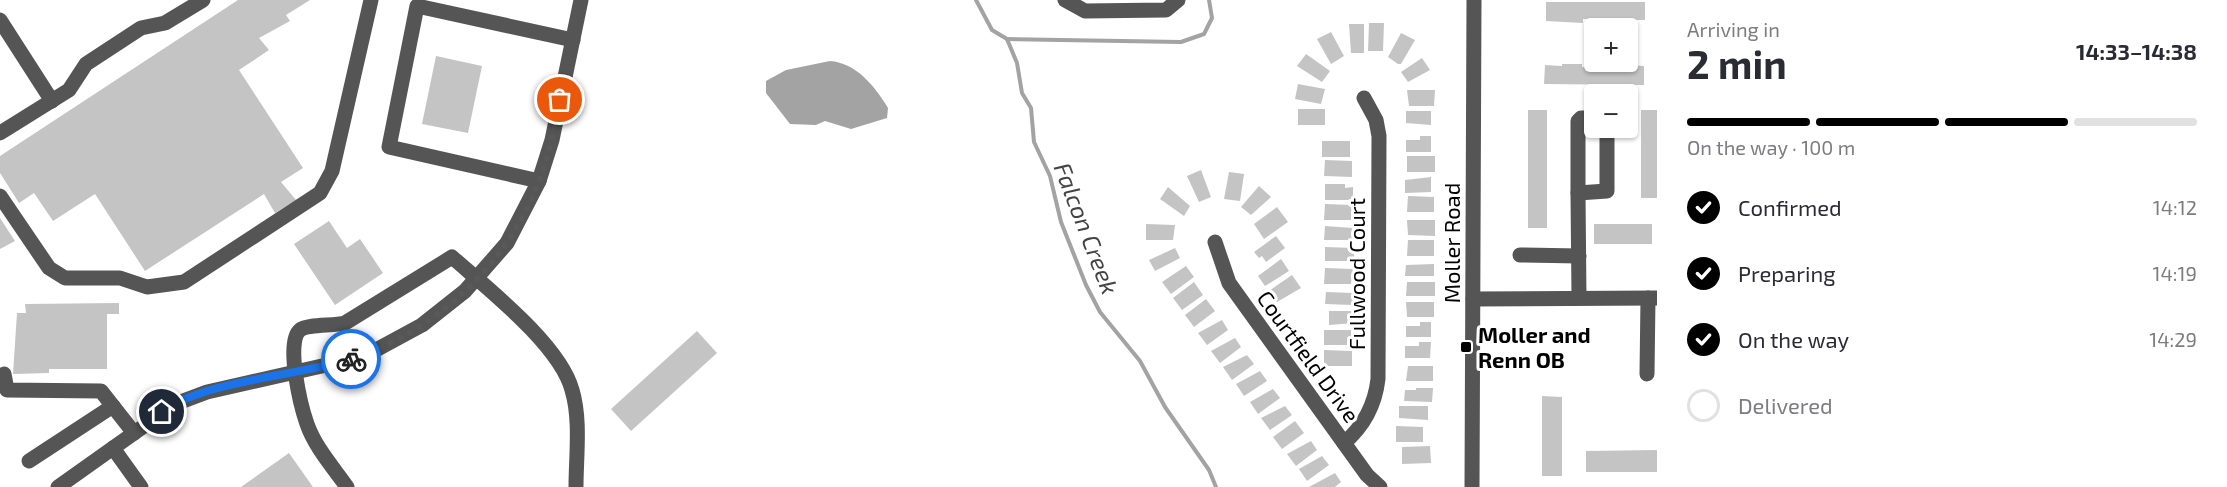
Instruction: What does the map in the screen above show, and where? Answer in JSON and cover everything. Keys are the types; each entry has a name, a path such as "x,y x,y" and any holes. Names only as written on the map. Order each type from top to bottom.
{"street":[{"path":"0,133 69,90 86,64 141,28 165,23 203,0"},
{"path":"0,196 49,268 65,278 120,278 147,287 184,282 320,193 332,171 371,0"},
{"path":"58,487 183,401 207,392 355,358 402,337 429,321 477,279 511,236 539,181 552,140 581,0"},
{"path":"1065,0 1085,11 1141,11 1166,10 1178,0"},
{"name":"Moller Road","path":"1472,487 1474,0"},
{"path":"539,181 389,147 417,6 573,40"},
{"path":"0,20 52,100"},
{"name":"Fullwood Court","path":"1344,443 1357,430 1370,411 1378,379 1379,136 1376,120 1364,98"},
{"path":"1579,298 1577,123 1584,118"},
{"path":"1578,193 1607,191 1607,138"},
{"name":"Courtfield Drive","path":"1215,242 1229,283 1367,475 1380,487"},
{"path":"1520,255 1579,256"},
{"path":"347,487 307,424 296,372 293,343 297,332 306,327 329,327 345,323 452,257 550,350 566,374 576,410 576,487"},
{"path":"1473,299 1652,298 1647,374"},
{"path":"4,374 7,390 101,391 134,433"},
{"path":"28,461 113,406"},
{"path":"113,448 141,487"}],"shaded area":[{"path":"830,61 848,66 864,77 888,108 887,118 851,129 825,121 816,125 790,124 766,93 766,81 786,70"}],"building":[{"path":"238,0 310,0 286,15 290,21 259,38 269,50 239,70 303,168 281,182 296,200 275,213 264,194 145,271 95,194 53,221 34,193 19,203 0,173 0,156"},
{"path":"1546,2 1645,2 1645,20 1584,18 1583,23 1546,21"},
{"path":"1369,23 1384,23 1383,51 1368,51"},
{"path":"1349,24 1364,24 1364,53 1351,53"},
{"path":"1331,32 1344,56 1331,64 1317,39"},
{"path":"1401,33 1415,40 1401,64 1398,64 1388,57"},
{"path":"1306,54 1330,71 1322,82 1297,66"},
{"path":"436,56 482,66 468,133 422,124"},
{"path":"1422,58 1430,70 1408,82 1401,72"},
{"path":"1562,64 1582,64 1584,72 1638,72 1638,66 1644,66 1644,85 1544,84 1545,65 1562,66"},
{"path":"1298,84 1325,89 1321,104 1295,99"},
{"path":"1407,90 1435,90 1434,106 1409,106"},
{"path":"1298,109 1325,109 1325,125 1298,125"},
{"path":"1528,110 1547,110 1547,228 1528,228"},
{"path":"1641,110 1657,110 1657,198 1641,198"},
{"path":"1406,111 1431,111 1431,125 1406,123"},
{"path":"1420,136 1431,136 1431,152 1406,152 1406,140 1420,140"},
{"path":"1322,141 1350,141 1350,157 1322,157"},
{"path":"1407,156 1435,156 1435,172 1407,172"},
{"path":"1325,160 1352,161 1352,177 1324,176"},
{"path":"1201,170 1211,197 1199,202 1187,176"},
{"path":"1229,172 1244,174 1240,201 1224,199"},
{"path":"1431,177 1431,192 1405,193 1405,180"},
{"path":"1325,184 1345,184 1345,188 1353,187 1353,200 1325,200"},
{"path":"1259,186 1271,197 1251,215 1241,207"},
{"path":"1168,187 1190,206 1184,216 1160,199"},
{"path":"1408,196 1434,197 1434,212 1407,212"},
{"path":"1325,204 1352,205 1352,220 1324,220"},
{"path":"1277,207 1288,222 1264,239 1254,224"},
{"path":"0,218 15,241 0,249"},
{"path":"1407,220 1435,220 1435,236 1408,235"},
{"path":"329,221 347,248 360,239 383,273 335,305 294,244"},
{"path":"1146,224 1175,225 1173,240 1146,240"},
{"path":"1594,224 1652,224 1652,244 1594,244"},
{"path":"1325,226 1353,228 1353,240 1324,240"},
{"path":"1276,236 1285,248 1266,262 1262,256 1259,258 1254,252"},
{"path":"1408,240 1434,240 1434,256 1407,256"},
{"path":"1325,247 1354,248 1354,261 1325,261"},
{"path":"1175,248 1180,258 1155,271 1149,260"},
{"path":"1281,259 1289,271 1265,286 1258,276"},
{"path":"1434,264 1434,276 1405,276 1406,265"},
{"path":"1186,266 1194,277 1171,294 1162,282"},
{"path":"1325,268 1353,269 1351,284 1324,284"},
{"path":"1292,275 1301,288 1277,302 1269,291"},
{"path":"1194,282 1203,295 1182,310 1173,298"},
{"path":"1407,282 1435,282 1435,296 1406,296"},
{"path":"1326,292 1353,293 1353,305 1325,304"},
{"path":"1206,299 1215,311 1194,327 1185,315"},
{"path":"1406,302 1434,302 1434,317 1407,317"},
{"path":"119,303 119,314 107,314 107,369 49,369 49,373 13,374 17,313 26,313 25,304"},
{"path":"1329,311 1354,311 1354,323 1329,325"},
{"path":"1222,320 1228,330 1207,345 1198,333"},
{"path":"1420,322 1431,322 1431,337 1406,337 1406,326 1420,326"},
{"path":"1324,330 1351,330 1351,345 1324,345"},
{"path":"697,331 717,353 631,431 611,409"},
{"path":"1235,338 1241,347 1220,363 1211,351"},
{"path":"1419,342 1431,342 1430,358 1405,358 1405,346 1419,346"},
{"path":"1324,350 1352,351 1352,366 1324,366"},
{"path":"1247,355 1254,364 1232,380 1223,367"},
{"path":"1408,366 1433,366 1433,381 1406,381"},
{"path":"1260,371 1267,381 1244,396 1236,384"},
{"path":"1416,388 1433,388 1432,402 1404,401 1405,390 1416,390"},
{"path":"1273,389 1280,398 1258,414 1250,402"},
{"path":"1542,396 1562,397 1562,476 1542,476"},
{"path":"1285,406 1292,415 1270,430 1261,418"},
{"path":"1399,406 1428,406 1428,420 1399,418"},
{"path":"1295,421 1304,433 1282,449 1273,437"},
{"path":"1396,426 1423,427 1423,442 1396,442"},
{"path":"1311,441 1317,450 1296,466 1287,454"},
{"path":"1430,446 1431,463 1402,464 1402,447"},
{"path":"1657,450 1657,472 1586,472 1586,451"},
{"path":"289,453 313,487 241,487"},
{"path":"1322,456 1329,465 1307,481 1299,469"},
{"path":"1335,473 1341,482 1335,487 1309,487"}],"waterway":[{"name":"Falcon Creek","path":"976,0 992,30 1007,39 1017,63 1022,93 1031,108 1034,142 1050,176 1061,222 1086,285 1100,312 1140,361 1165,407 1209,470 1216,487"},
{"path":"1007,39 1181,42 1204,34 1212,18 1209,0"}],"way so far":[{"path":"351,359 374,351 429,321 465,291 489,266 516,228 539,181 548,154 560,100"}],"place":[{"name":"Moller and Renn OB","path":"1466,347"}],"route":[{"path":"162,412 207,392 351,359"}]}
